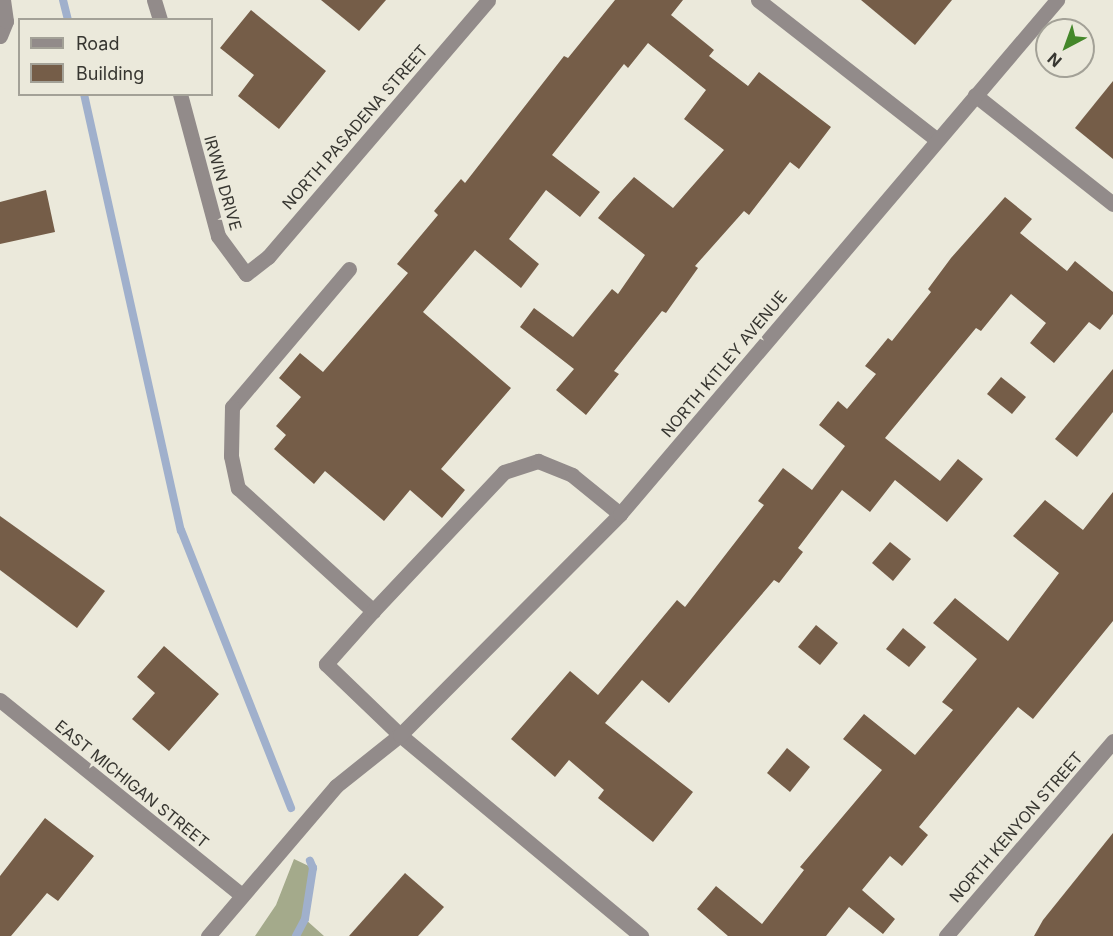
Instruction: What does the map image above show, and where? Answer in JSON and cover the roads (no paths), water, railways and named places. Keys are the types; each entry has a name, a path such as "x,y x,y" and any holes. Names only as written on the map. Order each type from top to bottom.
{"street":[{"path":"0,36 6,21 3,0"},
{"path":"154,0 159,18"},
{"name":"NORTH PASADENA STREET","path":"246,274 268,256 488,0"},
{"path":"758,0 937,140"},
{"name":"NORTH KITLEY AVENUE","path":"208,936 336,786 400,735 620,514 1057,0"},
{"path":"975,95 1113,204"},
{"name":"IRWIN DRIVE","path":"181,96 218,236 246,274"},
{"path":"349,269 232,407 231,456 238,488 373,610"},
{"path":"620,514 572,475 538,461 504,472 373,610 326,664 400,735 641,936"},
{"name":"EAST MICHIGAN STREET","path":"0,700 242,895"},
{"name":"NORTH KENYON STREET","path":"954,933 1113,741"}],"waterway":[{"path":"63,0 68,18"},
{"path":"84,96 181,530 291,808"},
{"path":"296,936 305,919 313,868 310,861"}]}
